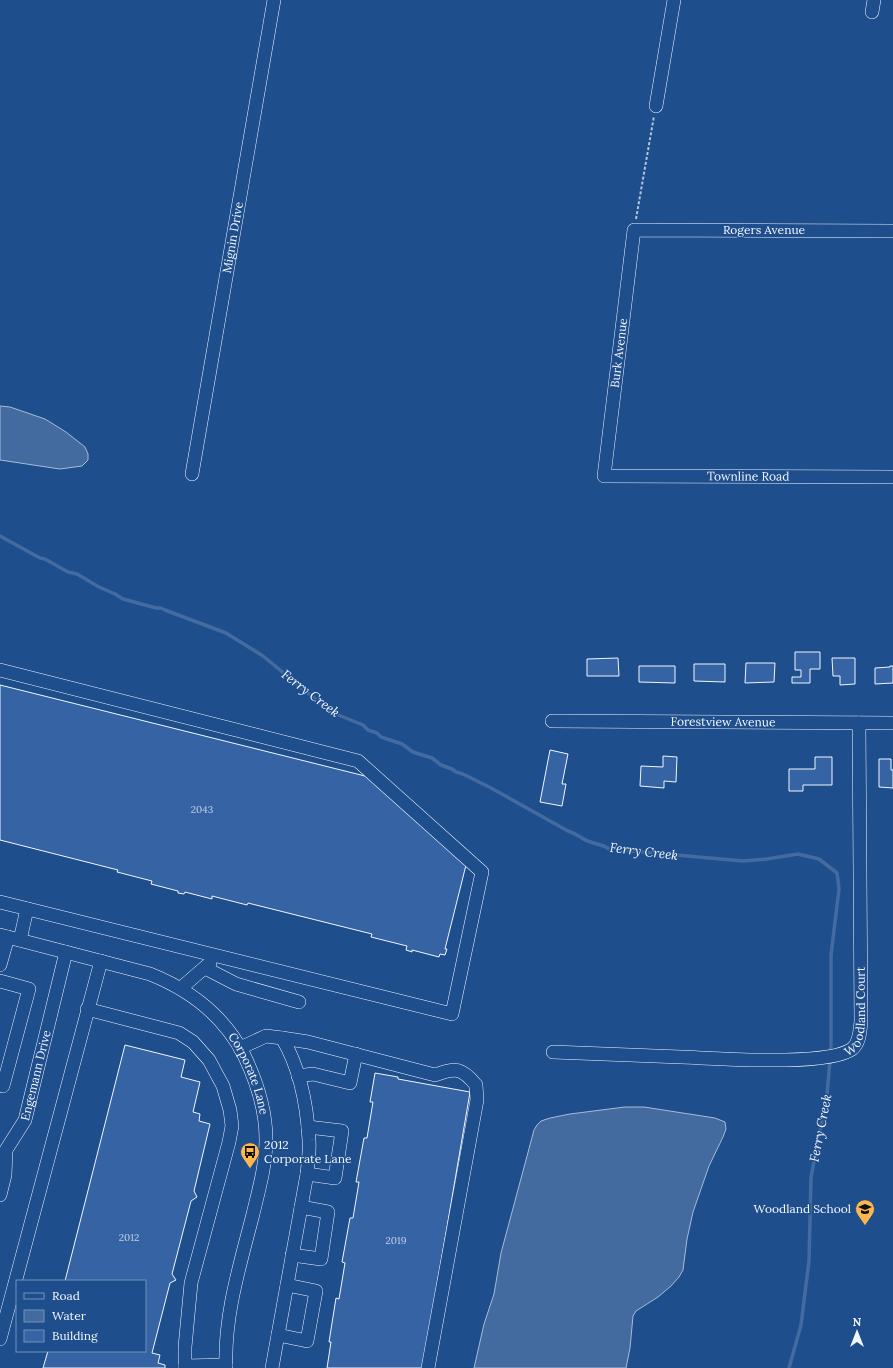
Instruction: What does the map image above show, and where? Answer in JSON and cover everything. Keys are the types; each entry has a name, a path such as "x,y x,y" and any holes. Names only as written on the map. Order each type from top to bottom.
{"street":[{"name":"Mignin Drive","path":"192,474 274,0"},
{"path":"656,106 674,0"},
{"name":"Rogers Avenue","path":"634,230 893,231"},
{"name":"Burk Avenue","path":"604,476 634,230"},
{"name":"Townline Road","path":"604,476 893,477"},
{"path":"0,670 358,761 482,872 452,1014 0,902"},
{"name":"Forestview Avenue","path":"552,721 893,723"},
{"name":"Woodland Court","path":"553,1052 761,1060 824,1057 839,1055 852,1048 856,1043 860,1032 861,1021 859,723"},
{"path":"0,965 9,937 28,909"},
{"name":"Corporate Lane","path":"9,937 150,974 181,988 212,1012 232,1035 254,1075 260,1093 265,1126 265,1154 262,1177 229,1309 226,1366"},
{"name":"Engemann Drive","path":"0,1195 5,1175 3,1150 25,1120 66,952"},
{"path":"181,988 219,956"},
{"path":"0,1339 101,961"},
{"path":"204,968 236,984 299,1002"},
{"path":"0,981 29,989 3,1086 0,1085"},
{"path":"87,1009 179,1034 193,1042 209,1060 223,1086 230,1110 232,1126 191,1284 185,1347 185,1367 226,1366"},
{"path":"240,1048 266,1036 308,1042 435,1075 449,1070 464,1072 476,1085 477,1100 428,1368"},
{"path":"272,1368 307,1174 309,1142 304,1096 291,1053 282,1038"},
{"path":"298,1076 313,1074 350,1083 356,1054"},
{"path":"307,1174 335,1178 342,1131 308,1127"},
{"path":"292,1254 320,1259 328,1212 301,1207"},
{"path":"278,1335 307,1341 316,1291 287,1285"}],"path":[{"path":"634,230 656,106"}],"water":[{"path":"0,406 10,407 45,419 66,432 85,447 88,454 88,460 82,466 60,469 0,460"},
{"path":"625,1107 644,1107 715,1118 725,1122 726,1129 709,1166 693,1212 687,1239 683,1270 679,1277 658,1297 636,1311 633,1316 630,1348 626,1368 474,1368 484,1324 494,1294 501,1253 534,1130 541,1121 550,1118"}],"building":[{"path":"795,652 820,652 820,669 810,669 810,683 792,683 792,677 801,677 801,670 795,670"},
{"path":"618,658 619,676 587,676 587,659"},
{"path":"832,658 855,658 855,684 840,685 840,676 833,676"},
{"path":"746,663 775,663 774,682 745,683"},
{"path":"694,664 725,664 725,682 694,681"},
{"path":"639,666 675,666 675,683 639,682"},
{"path":"893,666 893,683 875,684 875,668"},
{"path":"0,685 369,777 466,865 445,949 447,949 445,955 440,954 439,957 412,950 412,952 406,950 407,946 371,937 372,934 248,903 247,905 212,896 212,899 185,892 184,894 178,893 178,891 151,884 152,881 117,872 118,870 0,840"},
{"path":"550,750 568,754 562,784 566,784 562,806 540,802"},
{"path":"663,756 677,757 676,782 664,781 664,788 640,786 641,766 663,767"},
{"path":"815,757 832,757 832,785 803,785 803,791 789,791 789,769 815,769"},
{"path":"879,759 891,759 891,770 893,770 893,788 879,787"},
{"path":"125,1045 185,1060 181,1077 200,1082 193,1112 200,1114 199,1121 210,1124 194,1191 197,1197 191,1201 172,1274 176,1280 170,1283 152,1353 160,1355 158,1363 165,1365 165,1368 43,1368 48,1352 146,1352 146,1280 65,1280"},
{"path":"375,1073 398,1077 398,1079 470,1092 423,1368 327,1368 331,1342 329,1342 336,1298 339,1299 345,1263 342,1262 350,1218 353,1218 359,1182 356,1182 364,1138 367,1138 373,1102 370,1102"}],"waterway":[{"name":"Ferry Creek","path":"0,536 40,558 45,559 68,572 77,574 123,599 161,608 226,633 263,656 331,712 363,725 368,730 377,733 381,737 402,744 413,752 432,758 441,765 491,788 585,840 609,849 743,861 798,854 819,859 837,873 839,889 831,955 831,1048 827,1095 811,1177 809,1261 801,1325 789,1368"}],"place":[{"name":"2012 Corporate Lane","path":"250,1169"},
{"name":"Woodland School","path":"865,1226"}]}
